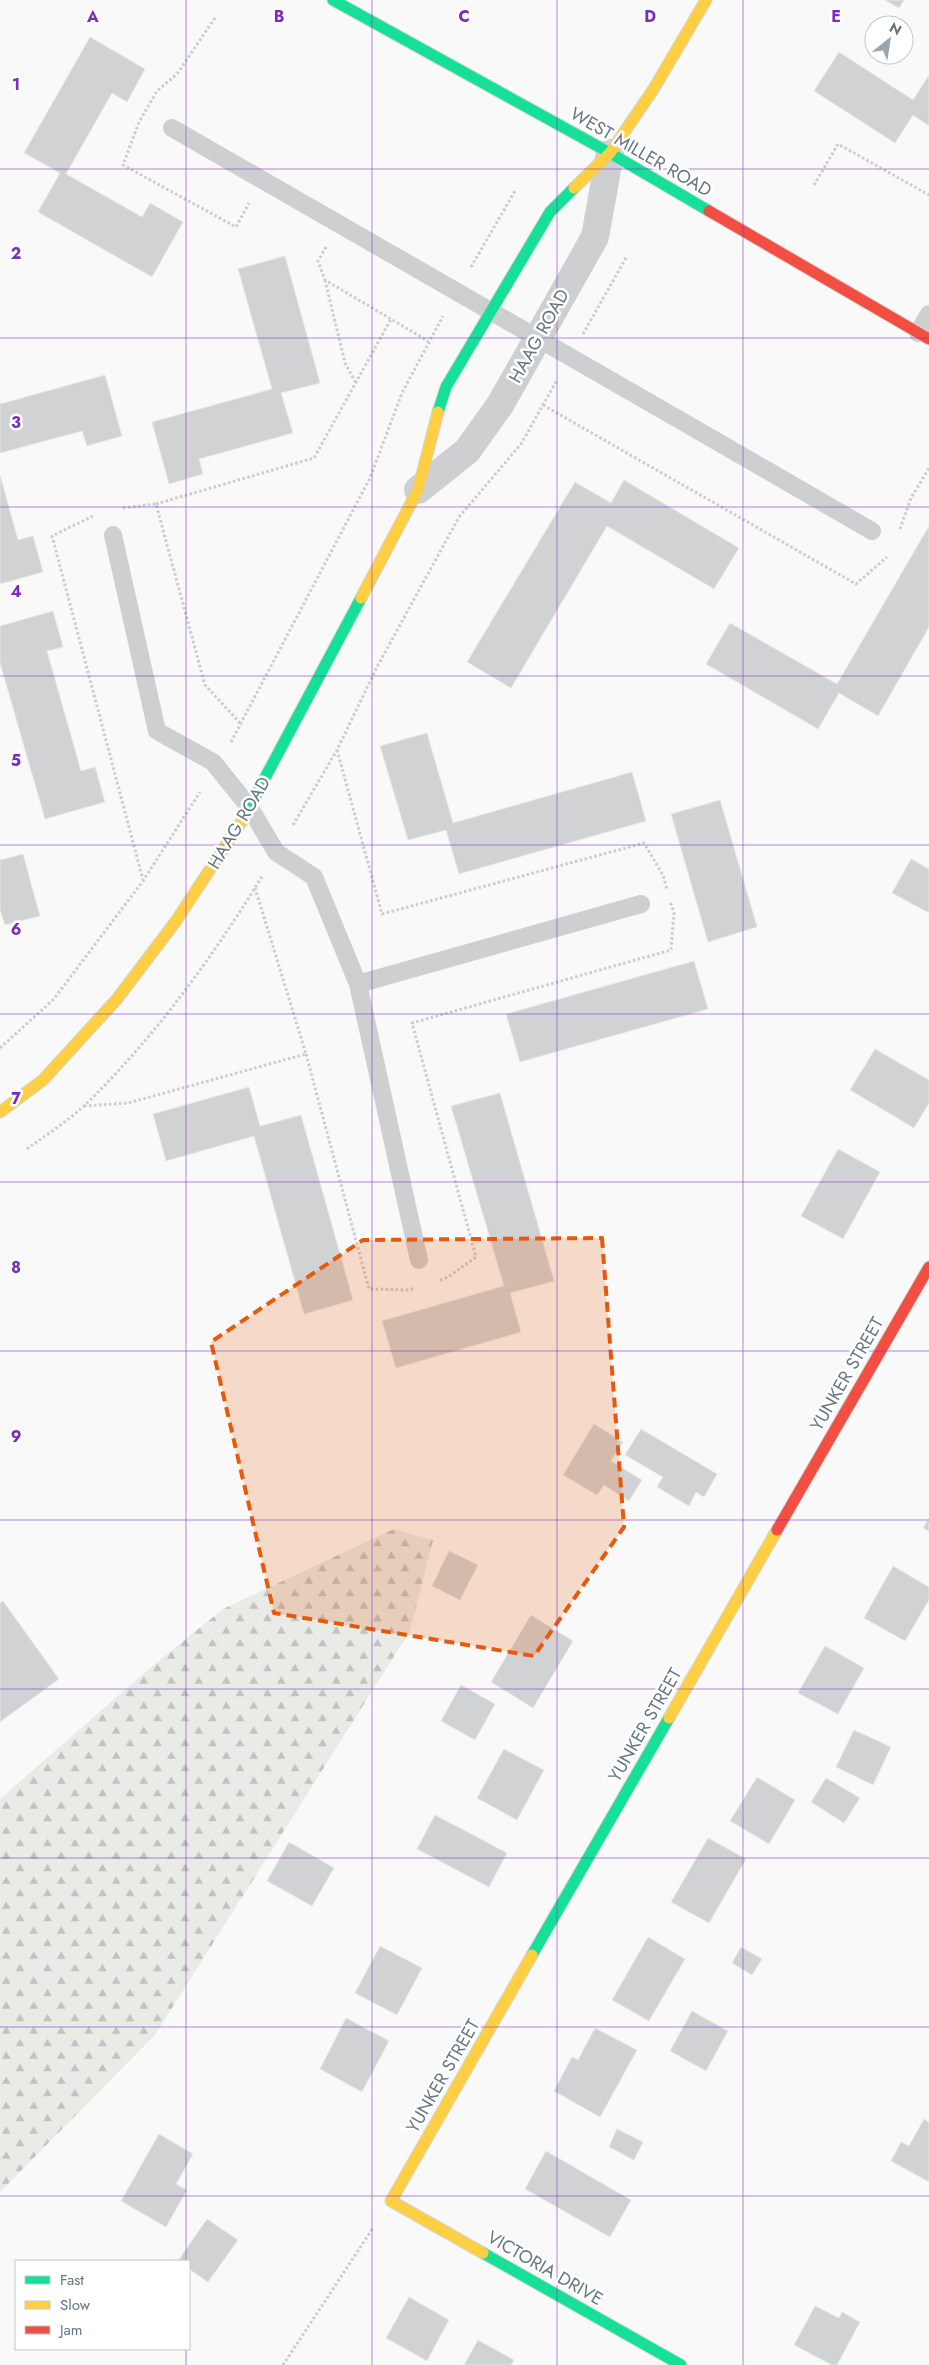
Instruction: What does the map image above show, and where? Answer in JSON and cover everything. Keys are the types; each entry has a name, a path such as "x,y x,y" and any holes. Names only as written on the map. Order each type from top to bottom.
{"street":[{"name":"WEST MILLER ROAD","path":"333,0 610,153 924,336"},
{"name":"HAAG ROAD","path":"0,1112 43,1080 117,999 176,921 250,808 418,490 432,430 446,388 550,212 610,153 653,90 706,0"},
{"name":"HAAG ROAD","path":"418,490 467,451 500,405 595,237 610,153"},
{"name":"YUNKER STREET","path":"391,2201 929,1267"},
{"name":"VICTORIA DRIVE","path":"391,2201 681,2365"}],"lane":[{"path":"172,128 872,531"},
{"path":"924,336 929,314"},
{"path":"113,535 157,731 213,762 250,808 276,852 314,877 358,984 418,1260"},
{"path":"358,984 641,904"}],"path":[{"path":"814,185 838,144 929,195"},
{"path":"0,1048 53,1000 144,881 242,725 370,478 402,394 457,292 515,191"},
{"path":"28,1149 84,1106 153,1032 202,967 255,887 337,750 377,667 459,517 521,444 627,256"},
{"path":"324,280 344,363 356,383"},
{"path":"156,504 314,458 391,319"},
{"path":"543,405 856,584 886,557 891,548"},
{"path":"899,530 911,498 929,468"},
{"path":"337,750 382,914 644,843 663,876 674,913 671,950 412,1023 476,1258 448,1277 432,1282"},
{"path":"255,887 306,1054 369,1289 408,1290 416,1288"},
{"path":"84,1106 128,1103 306,1054"},
{"path":"284,2365 391,2201"}],"highlighted area":[{"path":"602,1238 624,1527 534,1656 274,1613 211,1342 363,1240"}],"green space":[{"path":"394,1529 433,1540 410,1631 155,2035 0,2192 0,1799 144,1673 223,1609"}],"building":[{"path":"885,0 904,0 899,8"},
{"path":"90,37 145,69 127,102 112,93 66,174 142,217 150,203 183,222 152,277 38,212 60,173 24,153"},
{"path":"839,52 913,100 929,75 929,126 913,115 895,143 814,91"},
{"path":"285,256 320,383 281,393 293,433 199,459 203,474 169,484 152,422 272,389 238,269"},
{"path":"105,375 122,436 87,446 82,431 0,453 0,404"},
{"path":"0,475 18,540 33,536 43,572 0,584"},
{"path":"624,480 739,548 714,589 607,526 511,688 467,662 575,482 611,503"},
{"path":"929,526 929,627 878,716 839,693 818,729 706,664 730,623 837,684"},
{"path":"53,611 63,647 47,651 81,771 95,767 105,802 45,819 0,663 0,626"},
{"path":"427,733 453,823 632,772 646,821 459,874 446,830 408,840 380,746"},
{"path":"720,800 757,927 708,942 671,814"},
{"path":"23,854 40,916 5,925 0,910 0,860"},
{"path":"911,859 929,869 929,913 892,893"},
{"path":"694,961 708,1009 520,1062 506,1014"},
{"path":"875,1049 929,1080 929,1103 914,1128 850,1090"},
{"path":"249,1087 260,1126 301,1115 353,1300 304,1314 254,1136 166,1161 153,1114"},
{"path":"500,1093 554,1281 510,1293 521,1332 396,1368 382,1321 504,1286 451,1106"},
{"path":"838,1149 880,1172 843,1239 801,1216"},
{"path":"594,1424 623,1442 611,1461 642,1480 629,1501 604,1485 597,1495 563,1475"},
{"path":"641,1429 717,1474 704,1497 696,1492 689,1506 657,1487 663,1477 625,1455"},
{"path":"929,1518 929,1531 923,1528"},
{"path":"449,1551 478,1565 460,1600 432,1586"},
{"path":"893,1566 929,1587 929,1600 905,1641 864,1618"},
{"path":"3,1601 59,1679 0,1722 0,1603"},
{"path":"531,1615 573,1641 533,1708 491,1682"},
{"path":"825,1646 864,1668 838,1714 798,1693"},
{"path":"461,1685 495,1704 475,1740 441,1721"},
{"path":"854,1730 891,1747 873,1785 836,1767"},
{"path":"504,1749 544,1770 517,1820 477,1798"},
{"path":"757,1777 795,1800 769,1844 730,1821"},
{"path":"826,1778 860,1798 844,1823 811,1802"},
{"path":"435,1815 507,1853 489,1887 417,1849"},
{"path":"708,1838 746,1859 709,1923 671,1902"},
{"path":"289,1842 334,1868 312,1906 267,1881"},
{"path":"648,1937 685,1959 649,2021 612,2000"},
{"path":"380,1946 422,1968 397,2015 355,1993"},
{"path":"741,1947 762,1959 752,1975 732,1963"},
{"path":"692,2011 728,2031 706,2071 670,2051"},
{"path":"346,2018 389,2041 362,2092 320,2069"},
{"path":"595,2028 637,2050 600,2117 554,2091 572,2057 578,2060"},
{"path":"924,2119 929,2122 929,2182 891,2161 901,2142 909,2146"},
{"path":"617,2129 643,2142 634,2160 609,2147"},
{"path":"159,2134 193,2154 176,2184 187,2190 166,2227 121,2201"},
{"path":"546,2151 631,2200 610,2237 525,2189"},
{"path":"207,2219 238,2240 208,2282 190,2270 190,2260 179,2260"},
{"path":"409,2297 449,2320 427,2361 386,2338"},
{"path":"815,2306 839,2318 842,2312 860,2322 837,2365 832,2365 794,2345"},
{"path":"478,2340 514,2360 511,2365 464,2365"}],"traffic: fast":[{"path":"333,0 610,153 709,211"},
{"path":"438,412 446,387 550,212 574,188"},
{"path":"242,821 361,598"},
{"path":"532,1955 669,1718"},
{"path":"483,2253 681,2365"}],"traffic: slow":[{"path":"574,188 610,153 653,90 706,0"},
{"path":"361,598 418,490 438,412"},
{"path":"0,1112 43,1080 117,999 176,921 242,821"},
{"path":"669,1718 777,1530"},
{"path":"483,2253 391,2201 532,1955"}],"traffic: jam":[{"path":"709,211 929,339"},
{"path":"777,1530 929,1267"}]}
